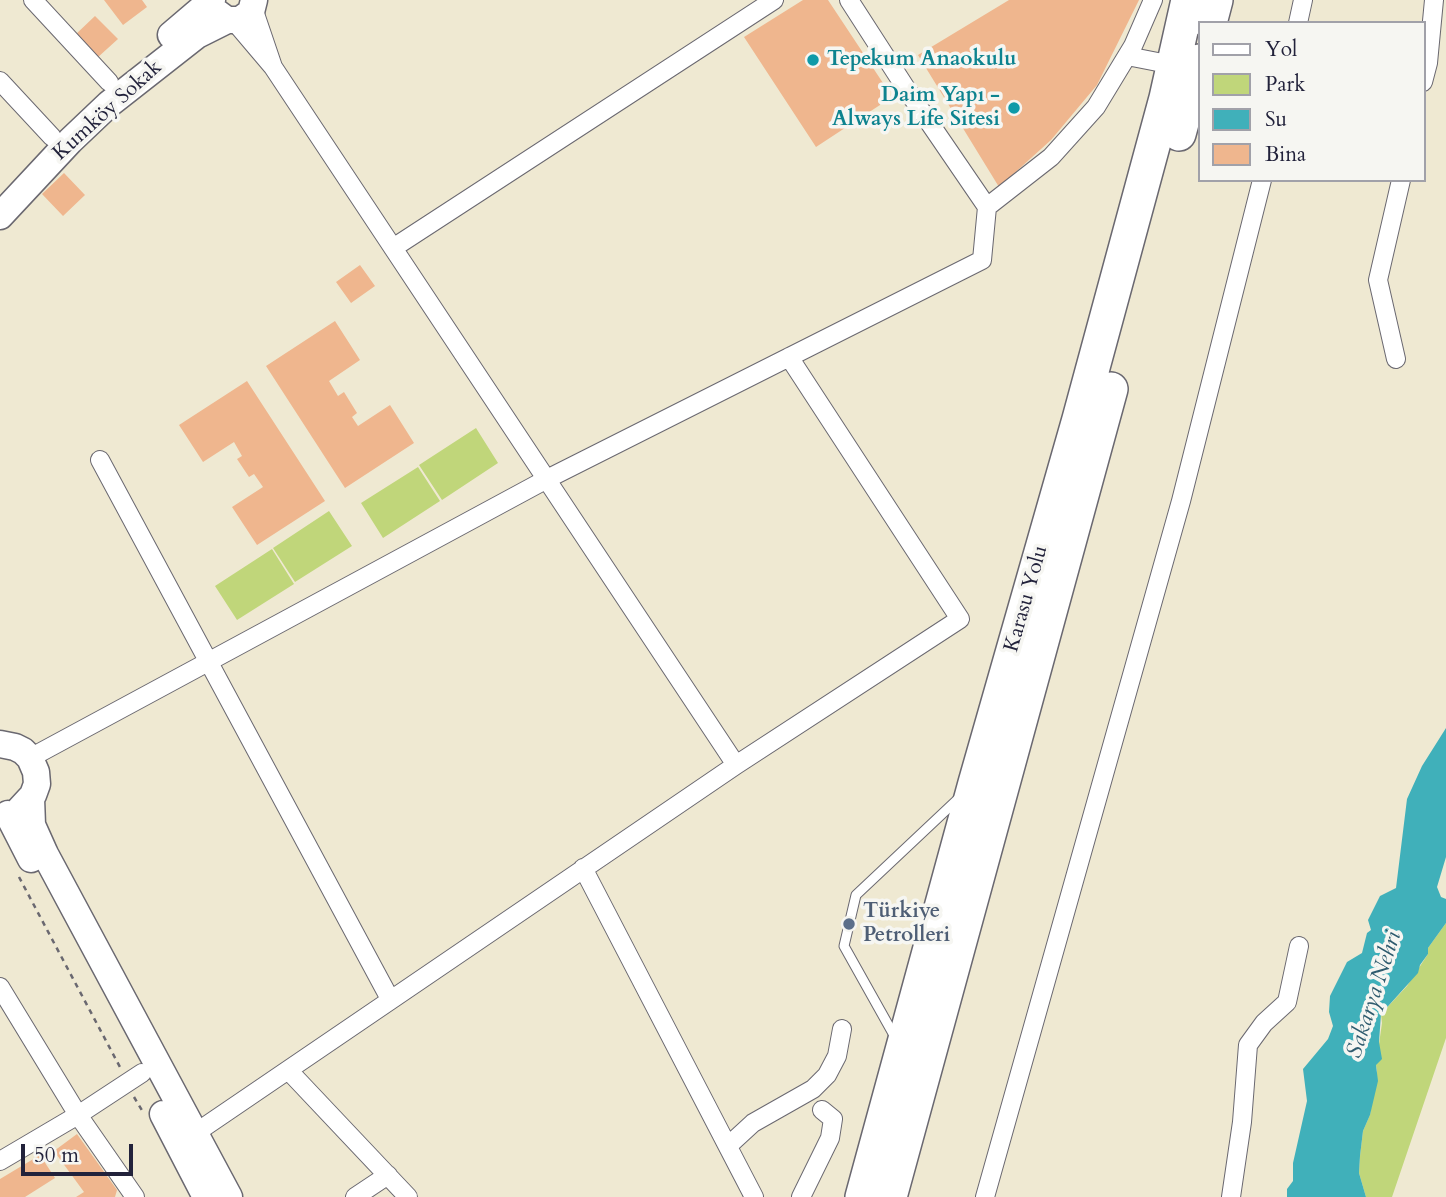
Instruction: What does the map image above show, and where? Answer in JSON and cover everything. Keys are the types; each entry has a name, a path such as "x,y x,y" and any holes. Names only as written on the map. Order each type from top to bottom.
{"highway":[{"name":"Karasu Yolu","path":"862,1197 1082,405 1186,63 1188,0"},
{"path":"1211,21 1216,0"},
{"path":"890,1197 1186,63"}],"main road":[{"name":"Kumköy Sokak","path":"0,193 52,137 109,82 203,10 238,7"},
{"name":"Kumköy Sokak","path":"0,216 70,141 109,104 197,35 238,7"},
{"path":"0,744 15,747 30,758 36,772 37,784 26,805 4,814 132,1076 206,1197"},
{"path":"31,798 32,825 45,854 229,1197"}],"street":[{"path":"33,0 109,82"},
{"path":"393,248 774,0"},
{"path":"30,758 547,479 982,260 987,207 849,0"},
{"path":"987,207 1051,157 1096,107 1127,56 1153,0"},
{"path":"1298,21 1303,0"},
{"path":"1425,67 1434,0"},
{"path":"238,7 273,67 736,765"},
{"path":"1127,56 1186,63"},
{"path":"0,81 52,137"},
{"path":"985,1197 1181,501 1261,182"},
{"path":"1396,359 1378,280 1401,182"},
{"path":"194,1134 736,765 960,619 789,357"},
{"path":"100,460 390,999"},
{"path":"583,868 754,1197"},
{"path":"1231,1197 1242,1122 1248,1045 1264,1023 1287,1002 1299,946"},
{"path":"0,987 78,1115 135,1197"},
{"path":"727,1146 753,1123 813,1089 827,1075 837,1056 842,1029"},
{"path":"288,1070 408,1197"},
{"path":"0,1161 78,1115 132,1076"},
{"path":"801,1197 830,1138 833,1119 822,1110"},
{"path":"355,1197 388,1175"}],"lane":[{"path":"903,1049 844,946 856,895 975,783"}],"path":[{"path":"15,869 118,1063 132,1076"}],"green space":[{"path":"476,428 498,463 442,500 419,465"},
{"path":"418,467 440,501 383,538 361,503"},
{"path":"329,511 352,546 295,582 273,548"},
{"path":"272,549 294,584 237,620 215,586"},
{"path":"1446,923 1446,1038 1392,1197 1366,1197 1359,1173 1360,1156 1377,1071 1381,1014 1407,986 1428,954 1428,948"}],"water":[{"name":"Sakarya Nehri","path":"1446,728 1446,857 1437,887 1441,897 1446,899 1446,923 1428,948 1428,954 1418,973 1381,1014 1379,1042 1382,1059 1376,1065 1378,1081 1370,1115 1363,1131 1360,1156 1359,1173 1366,1197 1287,1197 1287,1189 1293,1181 1293,1163 1307,1101 1303,1069 1328,1039 1333,1026 1329,1012 1330,996 1347,962 1362,953 1367,933 1371,930 1368,920 1380,896 1396,888 1407,799 1422,766"}],"building":[{"path":"104,0 142,0 147,7 123,25"},
{"name":"Tepekum Anaokulu","path":"803,0 828,0 883,83 880,105 816,147 744,37"},
{"name":"Daim Yapı - Always Life Sitesi","path":"1009,0 1139,0 1097,85 1051,140 999,187 918,55"},
{"path":"95,16 118,39 97,58 75,35"},
{"path":"64,173 85,195 63,216 42,194"},
{"path":"360,265 375,286 351,303 336,282"},
{"path":"335,321 360,360 329,381 338,396 344,392 357,413 352,417 358,426 390,405 414,443 345,488 266,366"},
{"path":"247,381 325,501 257,545 232,507 263,487 254,474 249,477 237,459 242,456 234,442 203,462 179,425"},
{"path":"77,1134 117,1190 115,1197 76,1197 84,1192 54,1151"},
{"path":"40,1155 55,1178 25,1197 0,1197 0,1179"}],"place":[{"name":"Tepekum Anaokulu","path":"813,60"},
{"name":"Daim Yapı - Always Life Sitesi","path":"1014,108"},
{"name":"Türkiye Petrolleri","path":"849,924"}]}
